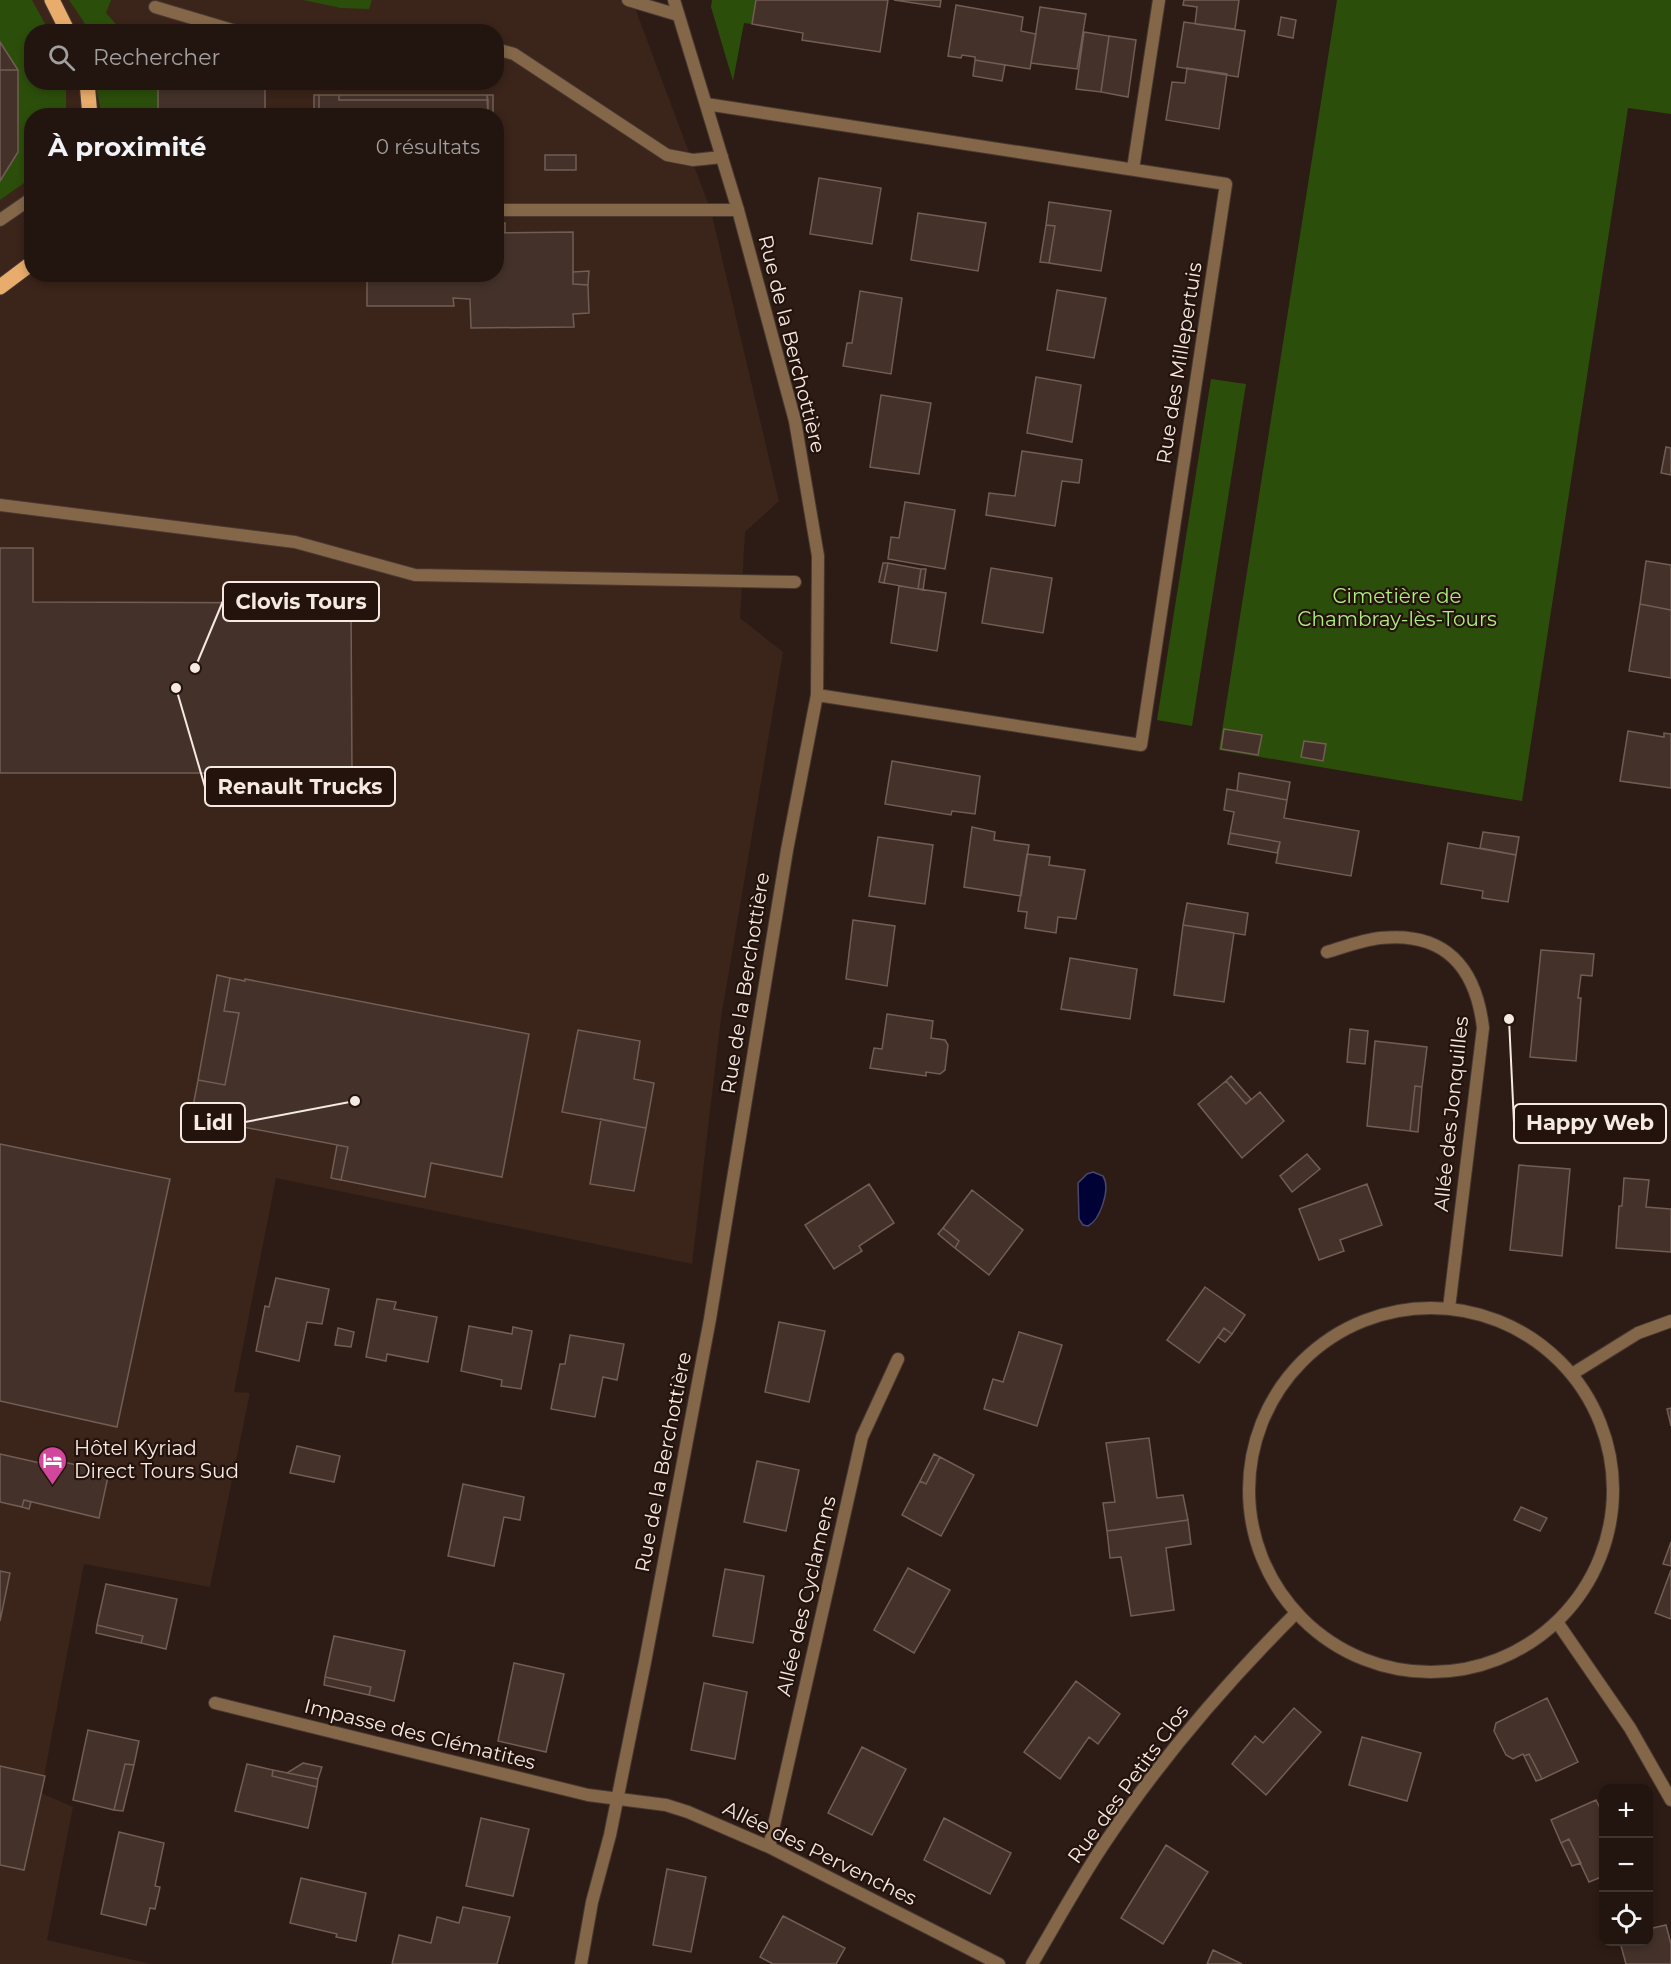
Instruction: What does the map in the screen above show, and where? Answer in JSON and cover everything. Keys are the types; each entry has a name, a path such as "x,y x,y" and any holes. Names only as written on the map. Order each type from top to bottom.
{"main road":[{"path":"52,0 64,24"},
{"path":"88,90 89,108"},
{"path":"0,287 24,269"}],"street":[{"path":"628,0 678,15"},
{"name":"Rue de la Berchottière","path":"581,1964 592,1902 610,1835 645,1662 710,1319 787,850 817,695 818,556 795,421 738,210 674,0"},
{"path":"1133,169 1159,0"},
{"path":"155,7 212,24"},
{"path":"504,51 514,54 667,155 693,160 722,157"},
{"name":"Rue des Millepertuis","path":"706,104 1227,184 1141,745 817,695"},
{"path":"0,220 24,204"},
{"path":"504,210 738,210"},
{"path":"0,505 295,542 415,575 795,582"},
{"name":"Allée des Jonquilles","path":"1327,952 1378,939 1404,937 1424,941 1444,950 1459,963 1471,980 1480,1002 1483,1028 1449,1308"},
{"path":"1449,1308 1492,1317 1532,1337 1572,1374 1596,1411 1613,1463 1613,1517 1597,1569 1566,1613 1526,1647 1476,1668 1423,1673 1370,1663 1323,1639 1285,1601 1259,1555 1247,1503 1251,1450 1270,1401 1302,1359 1346,1327 1396,1310 1449,1308"},
{"path":"1572,1374 1638,1333 1671,1321"},
{"name":"Allée des Cyclamens","path":"769,1847 862,1437 898,1359"},
{"name":"Rue des Petits Clos","path":"1032,1964 1102,1847 1172,1749 1247,1662 1296,1613"},
{"path":"1557,1622 1630,1728 1671,1800"},
{"name":"Impasse des Clématites","path":"215,1703 588,1795 616,1799"},
{"name":"Allée des Pervenches","path":"616,1799 666,1805 688,1812 769,1847 999,1964"}],"shaded area":[{"path":"0,0 632,0 711,211 779,501 745,532 740,618 783,652 721,1018 692,1264 276,1178 234,1392 250,1393 210,1587 84,1564 41,1793 73,1807 47,1940 151,1964 0,1964"},
{"path":"1093,1172 1103,1176 1106,1188 1100,1211 1088,1226 1083,1225 1079,1219 1078,1183 1087,1174"}],"green space":[{"path":"0,0 32,0 45,24 24,24 24,90 66,90 66,108 24,108 24,183 0,200 0,181 18,152 18,70 0,42"},
{"path":"69,0 111,0 106,13 116,24 84,24"},
{"path":"303,0 372,0 369,9 341,8"},
{"path":"712,0 756,0 752,24 744,23 733,81 711,7"},
{"name":"Cimetière de Chambray-lès-Tours","path":"1337,0 1671,0 1671,114 1628,108 1522,801 1219,750"},
{"path":"97,90 158,90 158,108 100,108"},
{"path":"1211,379 1246,384 1192,726 1157,720"}],"building":[{"path":"756,0 888,0 880,52 802,40 803,33 752,24"},
{"path":"894,0 941,0 940,7"},
{"path":"1184,0 1239,0 1235,29 1195,24 1197,7 1183,5"},
{"path":"956,5 1023,17 1021,31 1036,34 1030,69 975,60 975,57 948,56"},
{"path":"1040,7 1086,14 1077,69 1031,63"},
{"path":"1281,17 1296,20 1293,38 1278,35"},
{"path":"1184,22 1245,31 1238,77 1177,67"},
{"path":"1084,32 1109,36 1101,92 1076,89"},
{"path":"1109,36 1136,40 1128,97 1101,92"},
{"path":"0,42 18,70 0,70"},
{"path":"975,60 1005,65 1002,81 973,76"},
{"path":"1187,68 1227,74 1219,129 1166,120 1172,82 1185,83"},
{"path":"0,70 18,70 18,152 0,181"},
{"path":"158,90 265,90 265,108 158,108"},
{"path":"314,95 319,95 319,108 314,108"},
{"path":"319,95 339,95 339,100 488,100 488,108 319,108"},
{"path":"339,95 487,95 488,100 339,100"},
{"path":"487,95 493,95 493,108 488,108"},
{"path":"545,155 576,155 576,170 545,170"},
{"path":"819,178 881,188 872,244 810,234"},
{"path":"1049,202 1111,211 1101,271 1049,263 1055,226 1046,225"},
{"path":"918,213 986,223 978,271 911,260"},
{"path":"1046,225 1055,226 1049,263 1040,262"},
{"path":"573,232 573,284 588,285 589,313 573,314 574,327 471,328 470,299 453,298 454,306 367,306 367,282 504,282 504,233"},
{"path":"589,271 588,285 573,284 573,272"},
{"path":"1057,290 1106,298 1094,358 1047,350"},
{"path":"860,291 902,298 891,374 843,366 847,343 852,343"},
{"path":"1036,377 1081,385 1072,442 1027,433"},
{"path":"881,395 931,403 919,474 870,467"},
{"path":"1666,447 1671,448 1671,475 1661,473"},
{"path":"1022,451 1082,460 1079,483 1062,481 1055,526 986,515 989,493 1015,496"},
{"path":"905,502 955,510 945,569 888,559 891,537 899,538"},
{"path":"0,548 33,548 33,602 351,603 352,773 0,773"},
{"path":"1646,561 1671,565 1671,610 1640,604"},
{"path":"883,563 888,563 884,583 879,582"},
{"path":"888,563 921,569 918,589 884,583"},
{"path":"991,568 1052,578 1043,633 982,623"},
{"path":"921,569 926,569 923,590 918,589"},
{"path":"899,586 946,593 937,651 891,643"},
{"path":"1640,604 1671,610 1671,678 1629,671"},
{"path":"1224,729 1262,735 1258,755 1221,749"},
{"path":"1628,731 1664,737 1664,733 1671,734 1671,788 1620,781"},
{"path":"1304,741 1326,744 1323,761 1301,757"},
{"path":"892,761 980,776 975,814 952,811 951,815 885,804"},
{"path":"1239,773 1290,782 1287,800 1237,791"},
{"path":"1227,789 1287,800 1284,818 1359,831 1351,876 1276,863 1280,842 1230,833 1234,812 1224,810"},
{"path":"972,827 995,832 994,840 1029,845 1021,896 964,887"},
{"path":"1483,832 1519,837 1516,855 1480,848"},
{"path":"1230,833 1280,842 1277,853 1228,844"},
{"path":"878,837 933,845 925,904 869,896"},
{"path":"1448,843 1516,855 1508,902 1482,898 1483,891 1441,884"},
{"path":"1027,854 1050,857 1049,865 1085,870 1076,919 1058,917 1056,933 1025,928 1027,912 1018,911"},
{"path":"1187,903 1248,913 1245,935 1183,925"},
{"path":"853,920 895,926 887,986 846,979"},
{"path":"1183,925 1234,933 1224,1002 1174,995"},
{"path":"1541,950 1594,954 1592,976 1581,975 1576,1061 1530,1057"},
{"path":"1070,958 1137,969 1130,1019 1061,1009"},
{"path":"217,975 230,978 224,1011 239,1013 225,1085 198,1080"},
{"path":"230,978 529,1034 502,1177 431,1163 425,1197 341,1180 348,1147 191,1117 198,1080 225,1085 239,1013 224,1011"},
{"path":"887,1014 933,1021 931,1038 945,1040 948,1045 945,1070 940,1074 926,1072 926,1076 870,1068 874,1048 882,1049"},
{"path":"1350,1029 1368,1031 1365,1064 1347,1062"},
{"path":"578,1030 640,1041 634,1079 654,1083 646,1128 562,1112"},
{"path":"1375,1041 1427,1047 1422,1087 1415,1086 1410,1131 1367,1126"},
{"path":"1231,1076 1251,1099 1246,1104 1226,1081"},
{"path":"1226,1081 1246,1104 1260,1092 1284,1121 1242,1158 1198,1104"},
{"path":"1415,1086 1422,1087 1418,1132 1410,1131"},
{"path":"601,1119 646,1128 634,1191 590,1184"},
{"path":"0,1144 170,1179 117,1427 0,1401"},
{"path":"337,1145 348,1147 341,1180 331,1178"},
{"path":"1307,1154 1320,1169 1292,1192 1280,1176"},
{"path":"1519,1165 1570,1169 1562,1256 1510,1250"},
{"path":"1624,1178 1649,1180 1646,1207 1671,1209 1671,1252 1616,1248"},
{"path":"869,1184 894,1223 859,1246 862,1251 834,1269 805,1225"},
{"path":"1367,1184 1382,1225 1340,1240 1344,1251 1319,1260 1299,1209"},
{"path":"972,1190 1023,1230 989,1275 955,1248 959,1241 943,1228"},
{"path":"943,1228 959,1241 955,1248 938,1234"},
{"path":"276,1278 329,1289 322,1324 307,1322 299,1361 256,1351 265,1306 269,1307"},
{"path":"1205,1287 1245,1315 1232,1334 1224,1328 1199,1363 1167,1340"},
{"path":"377,1299 396,1302 394,1309 437,1317 428,1362 387,1354 386,1361 366,1357"},
{"path":"779,1322 825,1331 809,1402 765,1392"},
{"path":"469,1326 512,1334 513,1327 532,1331 521,1389 501,1386 502,1380 461,1371"},
{"path":"338,1328 354,1332 351,1347 335,1345"},
{"path":"1224,1328 1232,1334 1225,1342 1218,1337"},
{"path":"1019,1332 1062,1345 1037,1426 984,1409 993,1379 1003,1382"},
{"path":"570,1335 624,1344 617,1380 603,1377 595,1417 551,1409 560,1364 565,1364"},
{"path":"1671,1408 1671,1426 1667,1409"},
{"path":"1149,1438 1157,1498 1183,1495 1188,1520 1107,1531 1103,1503 1115,1502 1106,1443"},
{"path":"297,1446 340,1456 334,1482 290,1473"},
{"name":"Hôtel Kyriad Direct Tours Sud","path":"0,1454 40,1463 40,1457 109,1472 99,1518 24,1500 22,1507 0,1502"},
{"path":"934,1454 940,1457 926,1484 920,1481"},
{"path":"940,1457 974,1475 941,1536 902,1515 920,1481 926,1484"},
{"path":"757,1461 799,1470 786,1531 744,1522"},
{"path":"463,1484 524,1497 520,1520 504,1517 494,1566 448,1556"},
{"path":"24,1500 31,1502 29,1509 22,1507"},
{"path":"1521,1507 1547,1518 1540,1531 1514,1520"},
{"path":"1188,1520 1191,1544 1166,1548 1174,1610 1131,1616 1121,1557 1110,1558 1107,1531"},
{"path":"1671,1542 1671,1566 1663,1564"},
{"path":"908,1568 950,1590 914,1653 874,1630"},
{"path":"725,1569 764,1576 753,1643 713,1636"},
{"path":"1671,1570 1671,1619 1655,1613"},
{"path":"0,1571 10,1573 0,1621"},
{"path":"106,1584 177,1599 166,1649 141,1643 143,1636 97,1625"},
{"path":"97,1625 143,1636 141,1643 96,1633"},
{"path":"334,1636 405,1651 394,1701 369,1695 371,1687 325,1677"},
{"path":"514,1663 564,1674 546,1752 498,1741"},
{"path":"325,1677 371,1687 369,1695 324,1685"},
{"path":"1076,1681 1120,1714 1098,1744 1089,1737 1060,1779 1024,1752"},
{"path":"704,1683 747,1692 735,1759 691,1750"},
{"path":"1547,1698 1578,1762 1542,1779 1529,1754 1513,1759 1506,1755 1494,1731 1496,1723"},
{"path":"1294,1708 1321,1732 1266,1795 1232,1764 1255,1736 1263,1743"},
{"path":"88,1730 139,1741 134,1765 125,1764 114,1810 73,1800"},
{"path":"1362,1737 1421,1753 1407,1801 1349,1785"},
{"path":"862,1747 906,1769 872,1835 828,1813"},
{"path":"1529,1754 1542,1779 1536,1781 1524,1756"},
{"path":"303,1763 322,1767 318,1779 287,1773"},
{"path":"125,1764 134,1765 123,1811 114,1810"},
{"path":"247,1764 273,1770 272,1776 317,1787 308,1828 235,1811"},
{"path":"0,1766 45,1776 24,1870 0,1865"},
{"path":"273,1770 318,1779 317,1787 272,1776"},
{"path":"1596,1800 1599,1806 1599,1878 1589,1882 1569,1839 1561,1843 1551,1820"},
{"path":"481,1818 529,1829 513,1896 466,1886"},
{"path":"944,1818 1011,1853 990,1894 924,1860"},
{"path":"119,1832 164,1843 155,1886 160,1887 155,1909 150,1908 146,1925 101,1914"},
{"path":"1569,1839 1581,1863 1572,1866 1561,1843"},
{"path":"1166,1845 1208,1872 1163,1944 1121,1918"},
{"path":"667,1869 706,1877 691,1952 653,1945"},
{"path":"301,1878 366,1893 356,1941 290,1923"},
{"path":"463,1907 510,1917 497,1964 392,1964 399,1935 431,1943 437,1917 459,1923"},
{"path":"783,1916 845,1948 836,1964 773,1964 760,1957"},
{"path":"1666,1925 1671,1944 1671,1964 1626,1964 1621,1946 1653,1946 1653,1928"},
{"path":"1213,1950 1242,1964 1207,1964"}],"place":[{"name":"Clovis Tours","path":"195,668"},
{"name":"Renault Trucks","path":"176,688"},
{"name":"Happy Web","path":"1509,1019"},
{"name":"Lidl","path":"355,1101"},
{"name":"Hôtel Kyriad Direct Tours Sud","path":"53,1486"}]}
